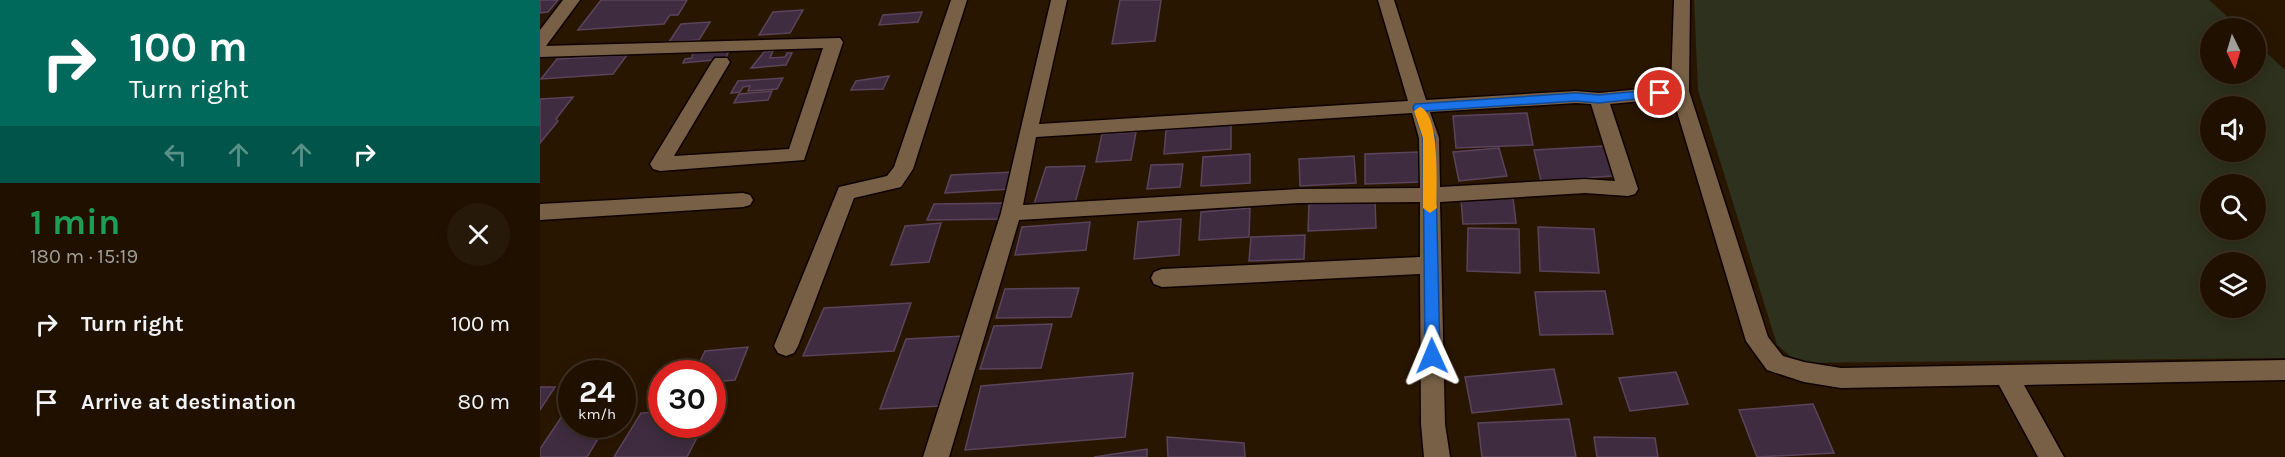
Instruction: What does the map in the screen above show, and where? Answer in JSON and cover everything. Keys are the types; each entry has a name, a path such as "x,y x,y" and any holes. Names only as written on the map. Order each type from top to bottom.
{"street":[{"path":"540,42 572,0"},
{"path":"786,346 846,192 894,182 903,169 960,0"},
{"path":"936,457 1011,213 1059,0"},
{"path":"1386,0 1429,138 1433,424 1437,457"},
{"path":"1682,0 1680,91 1758,341 1775,363 1804,372 1841,378 2285,370"},
{"path":"540,52 834,42 797,155 660,164 721,62"},
{"path":"1028,131 1576,97 1599,99 1680,91"},
{"path":"1011,213 1299,196 1430,195 1585,186 1628,189 1599,99"},
{"path":"540,212 743,200"},
{"path":"1162,279 1431,265"},
{"path":"2005,374 2051,457"}],"green space":[{"path":"1694,0 2209,0 2229,18 2200,18 2200,84 2266,84 2266,52 2285,70 2285,358 1798,363 1777,345 1698,90"}],"building":[{"path":"540,0 558,0 548,12 540,13"},
{"path":"601,0 687,0 678,15 670,15 664,24 578,30"},
{"path":"1120,0 1161,0 1155,41 1112,44"},
{"path":"803,10 790,33 759,35 773,12"},
{"path":"922,12 918,22 879,25 883,15"},
{"path":"710,22 699,40 669,42 681,24"},
{"path":"731,47 725,59 683,63 685,59 692,58 693,49"},
{"path":"773,51 770,58 785,57 787,53 792,53 786,65 751,68 764,52"},
{"path":"627,55 613,74 541,79 557,59"},
{"path":"889,76 883,89 851,90 856,81"},
{"path":"783,78 777,89 748,91 750,86 743,87 740,92 731,93 738,81"},
{"path":"772,91 768,100 734,103 739,94"},
{"path":"573,97 556,119 558,121 540,143 540,99"},
{"path":"1527,113 1533,145 1456,148 1453,116"},
{"path":"1231,124 1231,149 1164,154 1166,130"},
{"path":"1136,132 1131,160 1096,162 1102,134"},
{"path":"1604,146 1613,176 1541,181 1534,150"},
{"path":"1499,148 1507,176 1459,181 1453,152"},
{"path":"1418,152 1420,182 1365,184 1365,154"},
{"path":"1250,154 1250,183 1201,186 1203,157"},
{"path":"1354,156 1356,183 1300,186 1299,159"},
{"path":"1183,164 1180,187 1147,189 1151,165"},
{"path":"1085,166 1075,203 1034,204 1046,167"},
{"path":"1015,172 1010,189 945,193 951,175"},
{"path":"1513,198 1516,223 1463,224 1461,199"},
{"path":"1375,201 1376,228 1308,231 1309,204"},
{"path":"1008,203 1003,219 927,220 934,204"},
{"path":"1250,208 1249,237 1199,240 1201,212"},
{"path":"1181,219 1179,255 1134,259 1138,222"},
{"path":"1090,222 1086,250 1015,255 1022,227"},
{"path":"941,223 929,262 891,265 905,226"},
{"path":"1538,227 1594,229 1599,273 1540,271"},
{"path":"1468,228 1519,229 1520,273 1467,271"},
{"path":"1305,235 1304,259 1249,261 1251,237"},
{"path":"1079,288 1071,317 996,318 1005,289"},
{"path":"1605,291 1613,334 1540,335 1535,292"},
{"path":"911,303 894,351 803,356 824,308"},
{"path":"1052,324 1041,368 980,369 994,326"},
{"path":"963,336 941,406 880,409 906,339"},
{"path":"748,347 735,380 726,381 726,360 701,360 705,351"},
{"path":"1554,369 1562,404 1472,413 1465,377"},
{"path":"1676,372 1688,404 1630,411 1619,378"},
{"path":"1133,373 1125,437 965,450 981,386"},
{"path":"540,387 555,387 540,410"},
{"path":"1813,404 1834,453 1757,457 1739,410"},
{"path":"641,413 648,413 648,438 697,438 687,457 614,457 626,438 636,438 636,421"},
{"path":"1569,419 1576,457 1482,457 1478,423"},
{"path":"558,422 558,438 599,438 587,457 540,457 540,449"},
{"path":"1167,437 1244,443 1245,457 1168,457"},
{"path":"1594,437 1655,438 1658,457 1597,457"},
{"path":"1147,449 1147,457 1094,457"}],"slow traffic":[{"path":"1420,111 1429,138 1430,208"}],"route":[{"path":"1432,356 1429,138 1419,107 1576,97 1599,99 1660,93"}]}
